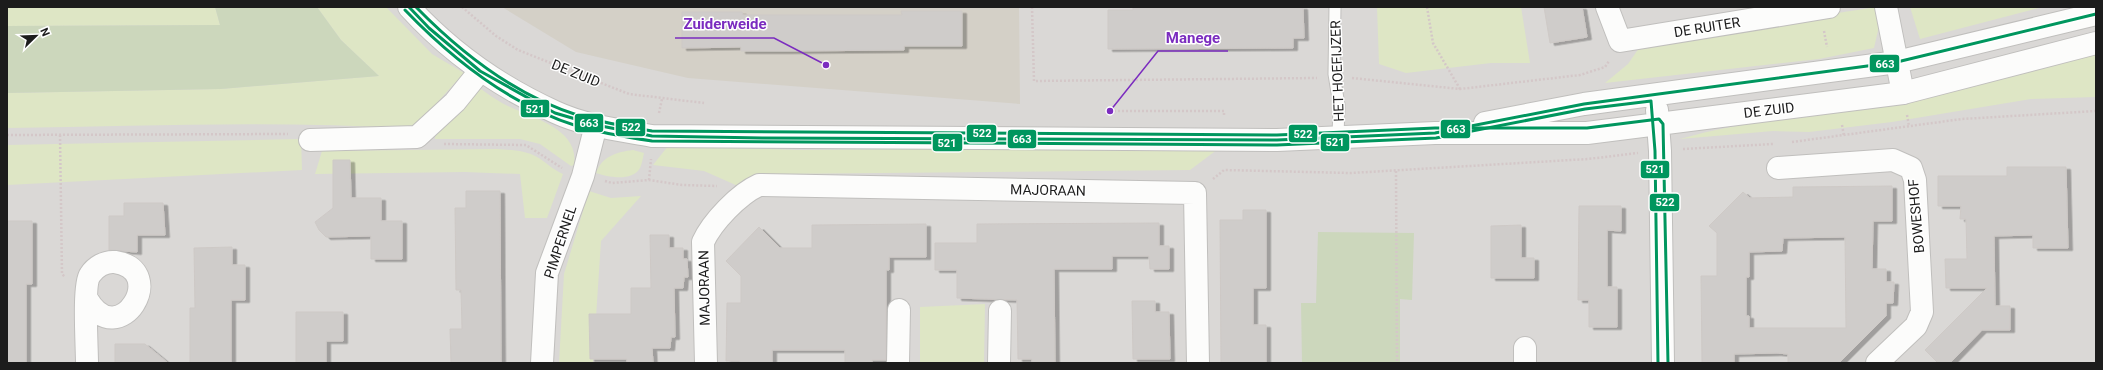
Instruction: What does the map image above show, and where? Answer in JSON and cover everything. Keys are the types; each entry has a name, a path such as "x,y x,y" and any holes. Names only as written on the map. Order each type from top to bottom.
{"street":[{"name":"DE ZUID","path":"410,7 429,28 480,71 555,113 596,125 652,136 762,138 1277,140 1338,136 1435,133 1587,133 1903,93 2096,43"},
{"name":"DE RUITER","path":"1606,7 1620,41 1829,7"},
{"path":"1886,7 1903,93"},
{"name":"DE ZUID","path":"1435,133 1584,104 1896,62 2096,14"},
{"path":"310,140 417,137 455,102 480,71"},
{"path":"1656,95 1658,124 1663,363"},
{"name":"PIMPERNEL","path":"542,363 547,273 583,176 596,125"},
{"name":"BOWESHOF","path":"1778,168 1893,160 1911,168 1915,180 1922,312 1916,326 1881,362"},
{"name":"MAJORAAN","path":"706,363 703,242 709,229 749,190 759,185 1195,193 1198,363"},
{"path":"87,299 87,363"},
{"path":"898,363 899,310"},
{"path":"999,363 1000,311"}],"lane":[{"name":"HET HOEFIJZER","path":"1335,7 1334,74 1339,105 1338,136"}],"path":[{"name":"DE ZUID","path":"462,7 496,36 518,50 621,91 662,99 704,103"},
{"path":"1032,7 1034,81"},
{"path":"1427,7 1433,43 1460,89"},
{"path":"7,135 301,134 310,140"},
{"path":"60,135 62,274 87,299"},
{"path":"417,137 438,144 526,145 558,166 583,176 612,183 649,180 682,185 717,186 736,202"},
{"path":"1396,170 1397,363"}],"shaded area":[{"path":"7,7 2096,7 2096,363 7,363"},
{"path":"502,7 1019,7 1020,104 688,78 576,52"}],"green space":[{"path":"7,7 215,7 220,25 7,26"},
{"path":"215,7 317,7 341,40 379,76 221,89 7,93 7,26 220,25"},
{"path":"317,7 386,7 432,54 464,73 413,129 362,126 261,124 7,128 7,93 221,89 379,76 341,40"},
{"path":"1377,7 1521,7 1530,63 1491,63 1406,73 1379,64"},
{"path":"1877,7 1880,22 1874,48 1819,59 1605,83 1628,64 1639,48 1680,37"},
{"path":"1910,7 2043,7 1920,39"},
{"path":"2096,52 2096,97 2031,99 1892,122 1809,132 1773,131 1680,139 1744,124 1854,108 1946,91 2006,77"},
{"path":"481,89 502,103 538,119 561,132 569,141 574,152 574,165 571,166 540,144 520,139 435,139 436,128 468,96"},
{"path":"301,139 302,170 7,185 7,145"},
{"path":"668,146 799,150 1183,147 1218,149 1190,170 770,174 744,181 738,186 704,171 653,165"},
{"path":"497,149 528,153 563,174 547,218 525,218 520,174 465,172 315,174 322,151"},
{"path":"633,150 644,153 641,166 636,172 626,177 613,177 596,173 606,159 621,152"},
{"path":"589,191 611,198 641,196 601,241 593,363 559,363 564,274"},
{"path":"1318,232 1414,233 1412,300 1400,299 1400,363 1302,363 1301,303 1316,303"},
{"path":"985,304 984,363 920,363 920,307"}],"building":[{"path":"1133,7 1303,7 1304,38 1293,38 1293,48 1108,49 1108,10 1133,10"},
{"path":"1544,7 1582,7 1587,37 1550,43"},
{"path":"901,11 962,11 962,46 904,46 904,50 788,51 741,51 741,47 682,48 682,12 742,12 743,15 902,15"},
{"path":"333,160 350,160 351,198 381,198 381,221 402,221 402,259 371,259 371,236 326,237 319,230 315,222 333,208"},
{"path":"2007,167 2066,167 2068,248 2033,248 2033,235 1994,236 1995,306 2010,306 2010,330 1982,330 1950,363 1938,363 1925,350 1987,288 1946,288 1945,259 1967,259 1966,219 1960,219 1961,206 1938,206 1938,176 2007,176"},
{"path":"1892,186 1892,221 1873,221 1872,269 1886,269 1886,282 1894,282 1893,303 1886,303 1886,316 1839,363 1788,363 1788,354 1777,353 1734,354 1734,363 1702,363 1701,276 1717,276 1717,233 1709,226 1743,192 1750,198 1793,197 1793,187","holes":["1845,237 1846,328 1749,328 1749,316 1746,316 1746,277 1749,277 1749,252 1782,251 1783,238"]},
{"path":"466,191 500,191 501,363 451,363 450,329 462,329 461,290 456,290 455,208 466,208"},
{"path":"124,203 163,203 165,235 137,235 137,252 109,250 109,216 124,216"},
{"path":"1579,206 1621,206 1621,231 1607,230 1607,287 1617,287 1617,327 1589,327 1589,300 1578,300"},
{"path":"1243,210 1266,210 1266,288 1253,288 1253,325 1266,325 1266,363 1221,363 1220,220 1243,220"},
{"path":"7,221 32,221 32,284 26,284 26,363 7,363"},
{"path":"1159,223 1159,246 1169,246 1169,269 1150,269 1149,256 1112,256 1112,269 1054,269 1055,363 1032,363 1032,359 1018,359 1017,300 957,298 957,270 935,270 935,243 977,243 977,224"},
{"path":"926,224 926,257 889,257 889,270 886,270 886,360 872,360 872,363 845,363 845,350 772,350 772,363 740,363 740,361 726,361 727,303 741,303 741,276 726,261 759,227 780,248 812,248 812,225"},
{"path":"1521,225 1521,258 1534,258 1534,278 1491,278 1491,226"},
{"path":"650,235 669,235 669,248 683,248 683,259 687,259 688,277 684,277 683,288 674,288 675,337 671,337 670,348 652,348 653,363 627,363 627,359 590,359 589,314 631,314 631,288 651,288"},
{"path":"232,247 232,265 245,265 245,300 231,300 231,363 190,363 190,308 195,308 194,248"},
{"path":"1132,301 1155,301 1155,312 1169,312 1170,359 1133,359"},
{"path":"296,312 343,312 343,341 326,341 326,363 296,363"},
{"path":"115,344 145,344 168,363 115,363"}],"transit line":[{"name":"663","path":"409,7 429,28 480,71 555,113 596,125 652,136 762,138 1277,140 1435,133 1584,104 1897,62 2096,14"},
{"name":"522","path":"416,7 471,57 492,72 535,97 557,108 580,116 607,123 652,131 1277,135 1435,128 1587,128 1659,119 1663,124 1668,363"},
{"name":"521","path":"405,10 442,46 463,63 506,93 529,106 577,126 604,133 652,141 1277,145 1436,138 1585,109 1651,101 1655,151 1658,363"}],"place":[{"name":"Zuiderweide","path":"826,65"},
{"name":"Manege","path":"1110,111"}]}
